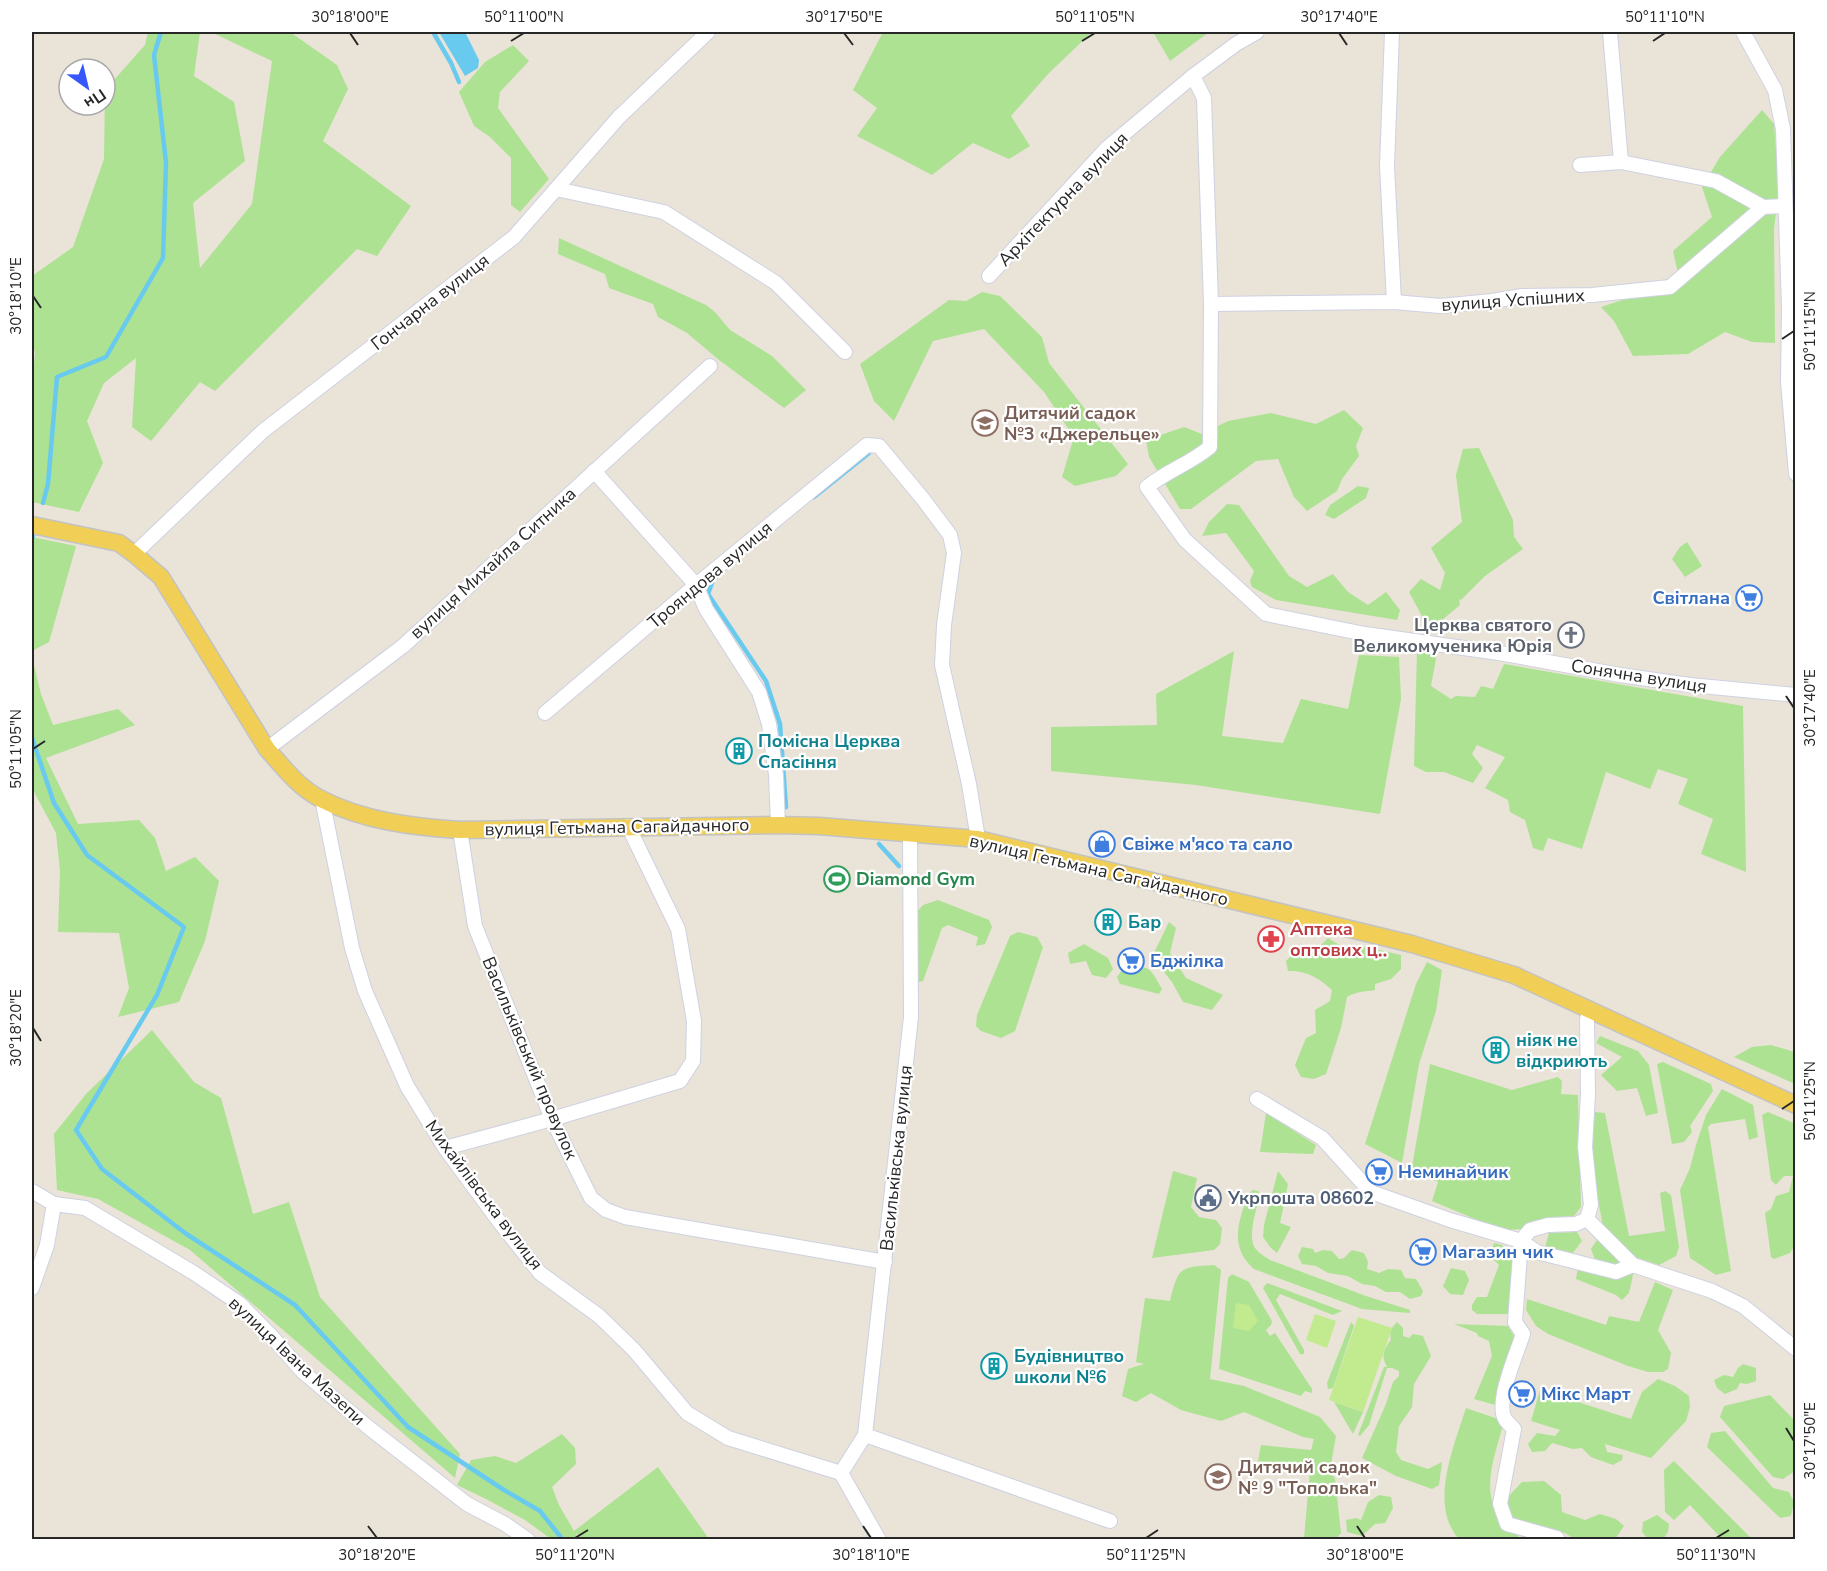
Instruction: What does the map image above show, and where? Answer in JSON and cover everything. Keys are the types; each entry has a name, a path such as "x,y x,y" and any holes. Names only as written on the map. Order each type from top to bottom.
{"main road":[{"name":"вулиця Гетьмана Сагайдачного","path":"32,525 119,543 161,577 267,749 288,773 322,800 355,812 421,827 460,830 778,825 819,826 978,840 1422,946 1514,975 1796,1105"}],"street":[{"name":"Гончарна вулиця","path":"134,554 263,431 514,237 619,117 708,32"},
{"name":"Архітектурна вулиця","path":"989,276 1107,148 1193,76 1236,44 1257,32"},
{"path":"1392,32 1387,166 1394,302"},
{"path":"1610,32 1621,162"},
{"path":"1743,32 1775,90 1783,129 1789,308 1788,382 1796,474"},
{"path":"1193,76 1204,98 1211,304"},
{"path":"1580,165 1621,162 1716,181 1763,207 1784,206"},
{"path":"556,189 664,212 776,283 845,352"},
{"name":"вулиця Успішних","path":"1211,304 1394,302 1440,306 1522,296 1592,295 1670,287 1763,207"},
{"name":"Сонячна вулиця","path":"1211,304 1210,447 1162,475 1148,487 1185,540 1266,614 1365,634 1499,652 1620,675 1690,685 1796,695"},
{"name":"вулиця Михайла Ситника","path":"267,749 403,645 710,366"},
{"name":"Трояндова вулиця","path":"545,713 867,445 879,446 950,535 954,552 944,625 942,665 969,784 978,840"},
{"path":"594,471 696,585 706,609 759,692 769,724 776,775 778,825"},
{"name":"Михайлівська вулиця","path":"322,800 352,948 365,992 407,1086 445,1148 501,1224 540,1273 599,1316 634,1350 687,1413 728,1438 841,1473"},
{"path":"445,1148 680,1081 693,1061 694,1021 678,929 628,826"},
{"name":"Васильківський провулок","path":"460,830 476,926 552,1119 591,1198 606,1210 625,1217 885,1262"},
{"name":"Васильківська вулиця","path":"841,1473 865,1435 885,1262 911,1017 910,835"},
{"path":"1587,1219 1590,1205 1585,1147 1589,1009"},
{"path":"1257,1099 1322,1138 1371,1192 1460,1223 1521,1241 1538,1252 1616,1272 1634,1265"},
{"path":"32,1191 54,1204 47,1245 32,1288"},
{"name":"вулиця Івана Мазепи","path":"54,1204 84,1208 194,1273 240,1304 303,1372 368,1427 467,1504 528,1539"},
{"path":"1556,1539 1507,1524 1500,1504 1514,1430 1502,1411 1502,1398 1523,1334 1515,1322 1521,1241 1530,1230 1548,1225 1576,1224 1587,1219"},
{"path":"1587,1219 1634,1265 1712,1291 1743,1306 1796,1349"},
{"path":"865,1435 1110,1521"},
{"path":"841,1473 879,1539"}],"green space":[{"path":"148,32 200,32 194,76 234,102 245,161 193,203 200,268 252,204 272,61 211,32 290,32 337,65 348,89 323,141 411,206 377,256 357,249 215,391 200,382 151,441 132,427 136,358 104,383 87,421 103,463 79,512 32,502 32,391 35,352 32,344 32,276 73,247 104,159 105,117 117,117 117,76 145,45"},
{"path":"883,32 1092,32 1049,73 1011,116 1030,146 1009,159 973,143 932,175 857,136 877,108 853,90"},
{"path":"1153,32 1209,32 1170,61"},
{"path":"513,45 529,61 500,92 498,108 549,179 520,212 511,205 511,158 490,137 474,126 459,92 485,62"},
{"path":"1762,110 1774,124 1779,188 1774,229 1775,343 1752,342 1725,332 1688,354 1633,356 1614,321 1601,307 1681,287 1673,251 1712,217 1702,187 1720,157"},
{"path":"559,238 706,305 730,330 772,356 806,390 784,408 687,333 658,317 653,304 609,288 605,274 558,254"},
{"path":"982,292 1000,296 1042,337 1049,363 1128,464 1116,476 1075,486 1062,477 1074,437 1044,392 984,329 933,341 894,421 874,401 860,364 949,300 966,301"},
{"path":"1344,410 1363,428 1356,446 1359,456 1342,479 1337,491 1307,511 1294,497 1278,459 1256,461 1191,509 1180,509 1149,457 1146,440 1184,427 1202,434 1228,421 1271,413 1316,424"},
{"path":"1479,448 1513,520 1514,537 1523,549 1485,576 1461,600 1459,599 1460,605 1436,625 1424,620 1409,592 1421,579 1440,590 1445,573 1431,548 1462,522 1456,475 1463,449"},
{"path":"1358,486 1369,488 1366,498 1334,519 1325,515 1330,505"},
{"path":"1227,504 1239,505 1289,576 1307,587 1333,574 1348,592 1368,605 1386,592 1400,610 1397,620 1276,600 1252,587 1250,581 1254,571 1226,533 1202,536 1209,522"},
{"path":"32,537 76,546 49,642 32,651"},
{"path":"1687,542 1702,566 1685,577 1672,559 1680,547"},
{"path":"1234,651 1222,736 1283,743 1301,699 1348,709 1359,655 1399,657 1401,699 1380,814 1196,785 1051,771 1051,727 1157,725 1156,694"},
{"path":"1417,651 1437,653 1431,686 1451,699 1456,696 1475,697 1481,686 1493,689 1504,664 1743,706 1746,872 1701,854 1713,819 1678,804 1688,779 1658,769 1650,789 1606,772 1582,849 1548,838 1543,851 1533,848 1525,820 1510,812 1508,800 1485,788 1505,757 1477,745 1472,754 1483,768 1473,783 1444,772 1426,772 1414,766"},
{"path":"32,657 41,694 53,725 118,709 135,725 46,758 78,824 139,820 155,838 166,871 195,857 219,881 205,941 179,1002 118,1017 129,988 119,933 58,932 60,871 56,833 32,788"},
{"path":"938,900 989,920 992,927 985,944 976,946 978,937 948,925 942,928 923,981 915,983 915,914 923,905"},
{"path":"1169,922 1176,928 1170,953 1186,978 1223,995 1212,1010 1183,1002 1172,982 1152,957"},
{"path":"1018,932 1037,937 1043,947 1015,1031 1001,1038 981,1031 976,1026 977,1015 1010,936"},
{"path":"1328,938 1349,951 1362,946 1401,955 1401,969 1391,979 1375,984 1375,990 1347,997 1341,1028 1326,1074 1314,1079 1301,1077 1295,1065 1306,1038 1316,1033 1315,1010 1330,1001 1332,990 1312,976 1288,971 1286,961 1292,955 1298,956 1312,952"},
{"path":"1084,944 1108,958 1113,969 1106,978 1092,975 1086,961 1070,964 1068,953"},
{"path":"1427,962 1442,970 1436,1011 1419,1064 1402,1163 1365,1144 1416,984"},
{"path":"1125,966 1148,969 1162,989 1159,994 1120,984 1117,977"},
{"path":"152,1030 194,1082 221,1098 253,1214 289,1202 320,1297 460,1454 455,1478 190,1250 98,1199 57,1190 54,1134 86,1094"},
{"path":"1600,1036 1638,1051 1649,1065 1658,1113 1646,1116 1637,1088 1617,1091 1601,1075 1622,1057 1596,1043"},
{"path":"1771,1045 1795,1052 1795,1084 1734,1057 1752,1047"},
{"path":"1663,1062 1711,1084 1713,1091 1690,1126 1692,1132 1684,1142 1672,1144 1657,1064"},
{"path":"1430,1064 1512,1090 1558,1077 1562,1081 1561,1094 1578,1095 1581,1207 1574,1216 1545,1218 1524,1229 1501,1230 1432,1201 1438,1182 1411,1172"},
{"path":"1722,1089 1753,1105 1758,1137 1749,1140 1745,1119 1711,1124 1708,1127 1731,1271 1716,1275 1690,1258 1680,1190 1690,1168 1706,1115"},
{"path":"1594,1112 1605,1113 1629,1236 1665,1231 1660,1193 1665,1191 1671,1195 1679,1247 1676,1256 1659,1265 1632,1256 1603,1226 1591,1164"},
{"path":"1768,1112 1796,1124 1795,1245 1790,1253 1774,1259 1771,1257 1765,1213 1771,1209 1776,1196 1789,1192 1793,1176 1784,1176 1776,1185 1771,1180 1762,1115"},
{"path":"1266,1113 1316,1145 1313,1154 1260,1152"},
{"path":"1173,1171 1197,1178 1191,1207 1199,1217 1216,1220 1222,1228 1220,1244 1214,1250 1152,1258"},
{"path":"1278,1171 1288,1184 1280,1223 1291,1227 1277,1253 1263,1237"},
{"path":"1253,1190 1258,1191 1260,1195 1252,1236 1255,1248 1260,1253 1270,1260 1410,1310 1410,1313 1362,1309 1254,1269 1241,1252 1238,1242 1239,1223 1249,1193"},
{"path":"1577,1232 1582,1241 1569,1258 1545,1247 1549,1233"},
{"path":"1597,1240 1634,1270 1629,1293 1622,1300 1616,1295 1576,1279 1578,1267 1596,1262 1591,1249"},
{"path":"1494,1243 1502,1245 1514,1258 1508,1314 1477,1314 1472,1310 1472,1305 1477,1297 1487,1297 1499,1265 1490,1256"},
{"path":"1302,1247 1313,1249 1315,1253 1323,1250 1332,1251 1339,1259 1344,1258 1352,1250 1364,1253 1368,1262 1367,1269 1379,1273 1388,1269 1401,1270 1405,1278 1416,1279 1423,1291 1421,1296 1410,1299 1400,1292 1386,1292 1375,1286 1362,1284 1348,1276 1328,1273 1316,1266 1302,1264 1298,1256"},
{"path":"1214,1265 1221,1270 1210,1379 1244,1386 1320,1417 1336,1436 1330,1470 1335,1479 1341,1533 1336,1539 1304,1539 1310,1470 1258,1461 1261,1445 1311,1450 1314,1439 1303,1437 1244,1412 1221,1421 1181,1410 1151,1393 1136,1402 1122,1396 1128,1369 1144,1364 1136,1362 1145,1298 1170,1301 1175,1281 1182,1271 1187,1268"},
{"path":"1451,1268 1465,1271 1469,1280 1463,1295 1450,1294 1443,1286"},
{"path":"1232,1274 1249,1282 1272,1321 1266,1330 1270,1336 1275,1333 1312,1389 1312,1393 1305,1391 1301,1396 1219,1369 1228,1278"},
{"path":"1655,1282 1673,1290 1658,1330 1671,1353 1668,1369 1663,1372 1648,1372 1628,1366 1548,1334 1536,1326 1526,1310 1527,1299 1606,1325 1609,1316 1639,1322"},
{"path":"1267,1283 1342,1311 1333,1315 1280,1294 1276,1300 1304,1350 1304,1354 1300,1354 1263,1288"},
{"path":"1236,1303 1249,1305 1258,1321 1249,1331 1233,1328"},
{"path":"1315,1314 1336,1321 1327,1348 1306,1340"},
{"path":"1358,1317 1392,1328 1363,1412 1329,1400"},
{"path":"1351,1322 1354,1326 1333,1388 1328,1389 1327,1383"},
{"path":"1397,1322 1403,1328 1403,1336 1409,1338 1413,1334 1423,1336 1431,1356 1414,1384 1412,1407 1399,1426 1396,1452 1401,1460 1428,1469 1442,1462 1439,1485 1432,1489 1396,1476 1362,1458 1386,1404 1393,1382 1399,1376 1399,1371 1387,1368 1369,1425 1360,1436 1358,1435 1384,1367 1387,1367 1384,1353 1391,1340 1391,1330"},
{"path":"1454,1324 1508,1326 1514,1336 1495,1405 1474,1399 1492,1356 1489,1341 1478,1336 1477,1333"},
{"path":"1743,1364 1756,1368 1756,1381 1747,1384 1740,1383 1737,1389 1725,1394 1717,1388 1714,1380 1724,1375 1733,1377"},
{"path":"1658,1379 1675,1386 1689,1396 1690,1407 1686,1421 1651,1458 1605,1444 1607,1452 1623,1455 1622,1460 1613,1465 1591,1457 1582,1448 1573,1449 1552,1443 1545,1451 1532,1452 1528,1444 1537,1433 1555,1436 1560,1430 1531,1421 1540,1390 1631,1419 1642,1392"},
{"path":"1770,1395 1795,1421 1795,1471 1783,1479 1773,1477 1720,1417 1724,1406"},
{"path":"1334,1402 1363,1412 1353,1434"},
{"path":"1466,1408 1504,1421 1494,1455 1490,1491 1497,1513 1520,1529 1518,1538 1520,1539 1461,1539 1452,1529 1447,1516 1445,1485"},
{"path":"1725,1431 1773,1488 1789,1492 1794,1502 1791,1516 1780,1518 1707,1447 1711,1433"},
{"path":"562,1434 575,1448 576,1464 552,1487 574,1531 658,1467 709,1539 581,1540 576,1533 577,1539 551,1539 525,1520 457,1485 471,1460 495,1456 516,1463"},
{"path":"1674,1461 1752,1539 1722,1539 1690,1505 1674,1520 1665,1512 1664,1470"},
{"path":"1544,1481 1561,1495 1562,1512 1585,1520 1600,1514 1616,1519 1624,1526 1615,1539 1575,1539 1565,1533 1524,1526 1510,1517 1506,1499 1522,1482"},
{"path":"1379,1495 1391,1497 1393,1508 1385,1523 1375,1524 1362,1536 1347,1532 1346,1520 1356,1518 1361,1520 1368,1502"},
{"path":"1657,1515 1669,1524 1668,1532 1663,1539 1648,1539 1642,1532 1643,1522"}],"water":[{"path":"439,32 465,32 479,60 478,68 465,76"}],"waterway":[{"path":"43,503 48,484 57,377 106,357 163,258 166,163 154,55 161,32"},
{"path":"433,32 459,82"},
{"path":"814,497 869,453"},
{"path":"32,539 33,535"},
{"path":"716,577 708,594 766,681 780,724 786,807"},
{"path":"32,738 54,803 87,855 184,927 157,995 76,1130 102,1169 185,1233 295,1305 408,1427 540,1511 563,1540"},
{"path":"879,844 899,866"}],"place":[{"name":"Дитячий садок №3 «Джерельце»","path":"985,423"},
{"name":"Світлана","path":"1749,598"},
{"name":"Церква святого Великомученика Юрія","path":"1571,635"},
{"name":"Помісна Церква Спасіння","path":"739,751"},
{"name":"Свіже м'ясо та сало","path":"1102,844"},
{"name":"Diamond Gym","path":"837,879"},
{"name":"Бар","path":"1108,922"},
{"name":"Аптека оптових ц‥","path":"1271,939"},
{"name":"Бджілка","path":"1131,961"},
{"name":"ніяк не відкриють","path":"1496,1050"},
{"name":"Неминайчик","path":"1379,1172"},
{"name":"Укрпошта 08602","path":"1208,1198"},
{"name":"Магазин чик","path":"1423,1252"},
{"name":"Будівництво школи №6","path":"994,1366"},
{"name":"Мікс Март","path":"1522,1394"},
{"name":"Дитячий садок № 9 \"Тополька\"","path":"1218,1477"}]}
